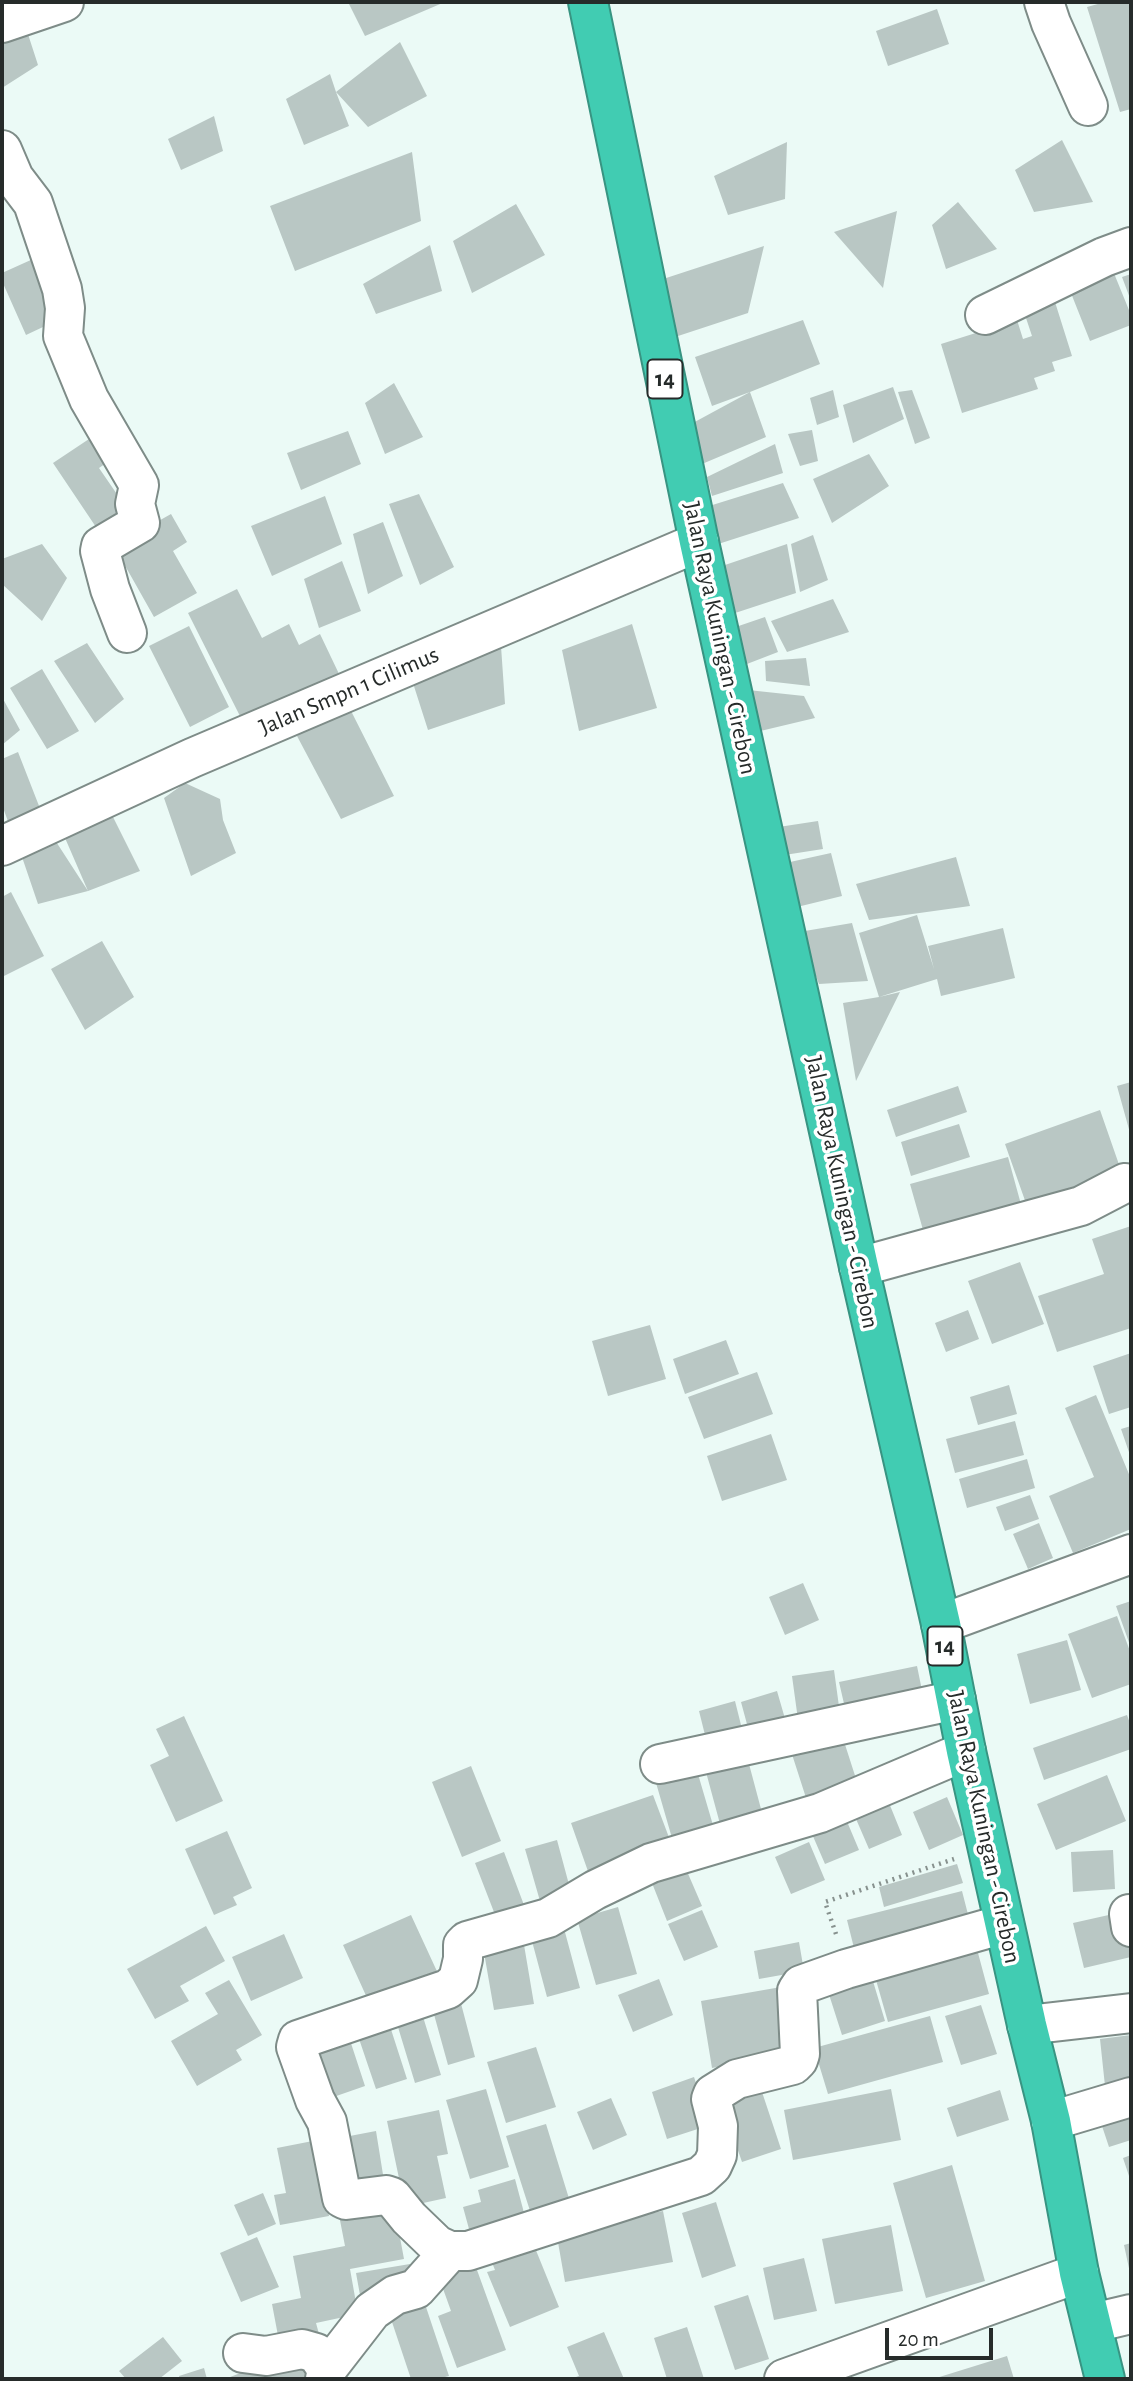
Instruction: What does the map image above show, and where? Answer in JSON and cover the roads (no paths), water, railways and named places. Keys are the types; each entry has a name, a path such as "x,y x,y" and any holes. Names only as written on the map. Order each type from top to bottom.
{"highway":[{"name":"Jalan Raya Kuningan - Cirebon","path":"588,2 699,542 859,1267 941,1624 965,1751 1051,2121 1079,2273 1105,2379"}],"street":[{"path":"2,23 64,2"},
{"path":"1044,2 1088,106"},
{"path":"2,150 14,178 33,203 62,289 65,308 63,336 89,399 139,485 135,503 141,523 101,546 100,551 110,589 127,633"},
{"path":"985,315 1104,257 1131,247"},
{"name":"Jalan Smpn 1 Cilimus","path":"2,846 192,758 699,542"},
{"path":"859,1267 1081,1206 1125,1183"},
{"path":"941,1624 1131,1554"},
{"path":"660,1764 956,1700"},
{"path":"965,1751 820,1813 651,1863 595,1890 548,1918 467,1941 463,1945 458,1980 448,1989 298,2040 296,2047 310,2087 327,2122 342,2198 346,2200 386,2195 392,2197 437,2245 450,2251 468,2251 701,2176 712,2166 717,2155 718,2126 711,2099 713,2094 737,2079 793,2065 798,2060 797,1991 801,1985 846,1969 1004,1924"},
{"path":"1027,2025 1131,2013"},
{"path":"1051,2121 1131,2097"},
{"path":"243,2353 266,2356 302,2348 316,2353 326,2374 372,2311 395,2295 416,2289 450,2251"},
{"path":"783,2379 1079,2273"},
{"path":"1093,2323 1131,2314"}]}
